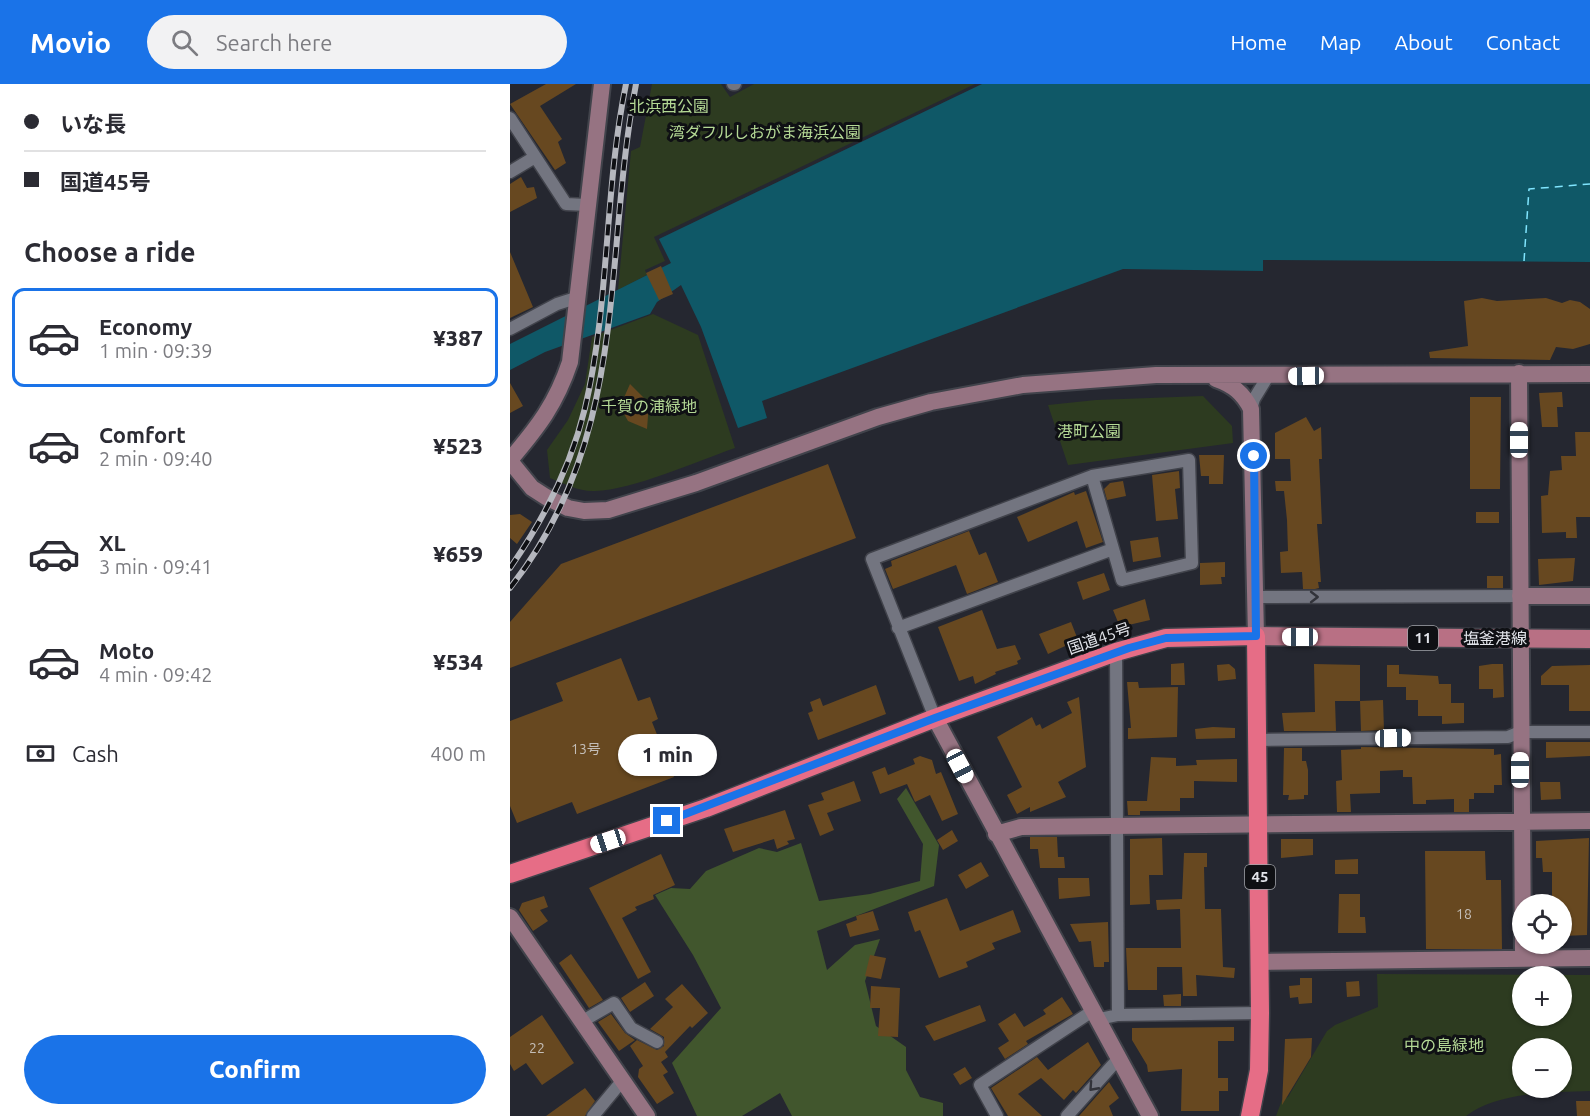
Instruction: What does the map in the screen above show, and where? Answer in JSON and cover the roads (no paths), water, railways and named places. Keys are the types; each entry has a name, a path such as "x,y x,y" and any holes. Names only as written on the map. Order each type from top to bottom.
{"highway":[{"name":"国道45号","path":"510,874 706,808 935,718 1116,652 1166,638 1256,636"},
{"name":"45","path":"1250,1116 1259,1070 1260,1013 1260,824 1256,636"}],"main road":[{"name":"塩釜港線","path":"1256,636 1590,639"}],"street":[{"path":"602,84 573,345 566,372 553,405 542,424 510,460 532,488 568,508 584,511 608,510 675,490 878,417 931,402 1066,381 1156,375 1590,374"},
{"path":"510,118 566,204 587,205"},
{"path":"510,172 535,157"},
{"path":"510,329 557,304 578,302"},
{"path":"1519,374 1522,958"},
{"path":"1207,376 1236,388 1245,397 1251,409"},
{"path":"1256,636 1251,409 1260,386 1268,376"},
{"path":"1092,476 1122,580 1192,563 1190,460 1092,476 872,559 935,718 996,834 1097,1014 1150,1116"},
{"path":"898,628 1113,549"},
{"path":"1256,597 1590,596"},
{"path":"1116,652 1118,1015"},
{"path":"1259,740 1508,736 1520,732 1590,732"},
{"path":"996,834 1021,827 1590,821"},
{"path":"510,917 647,1116"},
{"path":"1259,962 1590,958"},
{"path":"581,1022 614,1003 631,1028 657,1042"},
{"path":"997,1116 980,1085 1097,1014 1260,1013"},
{"path":"1067,1116 1119,1058"},
{"path":"593,1116 622,1081"}],"water":[{"path":"982,84 1590,84 1590,262 1263,260 1263,271 1123,269 762,401 767,418 738,428 701,327 681,285 657,302 650,314 545,352 510,370 510,344 671,263 659,239"}],"railway":[{"path":"510,568 555,491 572,451 585,408 599,328 614,165 626,84"},
{"path":"510,588 549,529 576,469 594,408 606,345 626,151 636,84"}],"park label":[{"name":"北浜西公園","path":"669,106"},
{"name":"湾ダフルしおがま海浜公園","path":"765,132"},
{"name":"千賀の浦緑地","path":"649,406"},
{"name":"港町公園","path":"1089,431"},
{"name":"中の島緑地","path":"1444,1045"}]}
